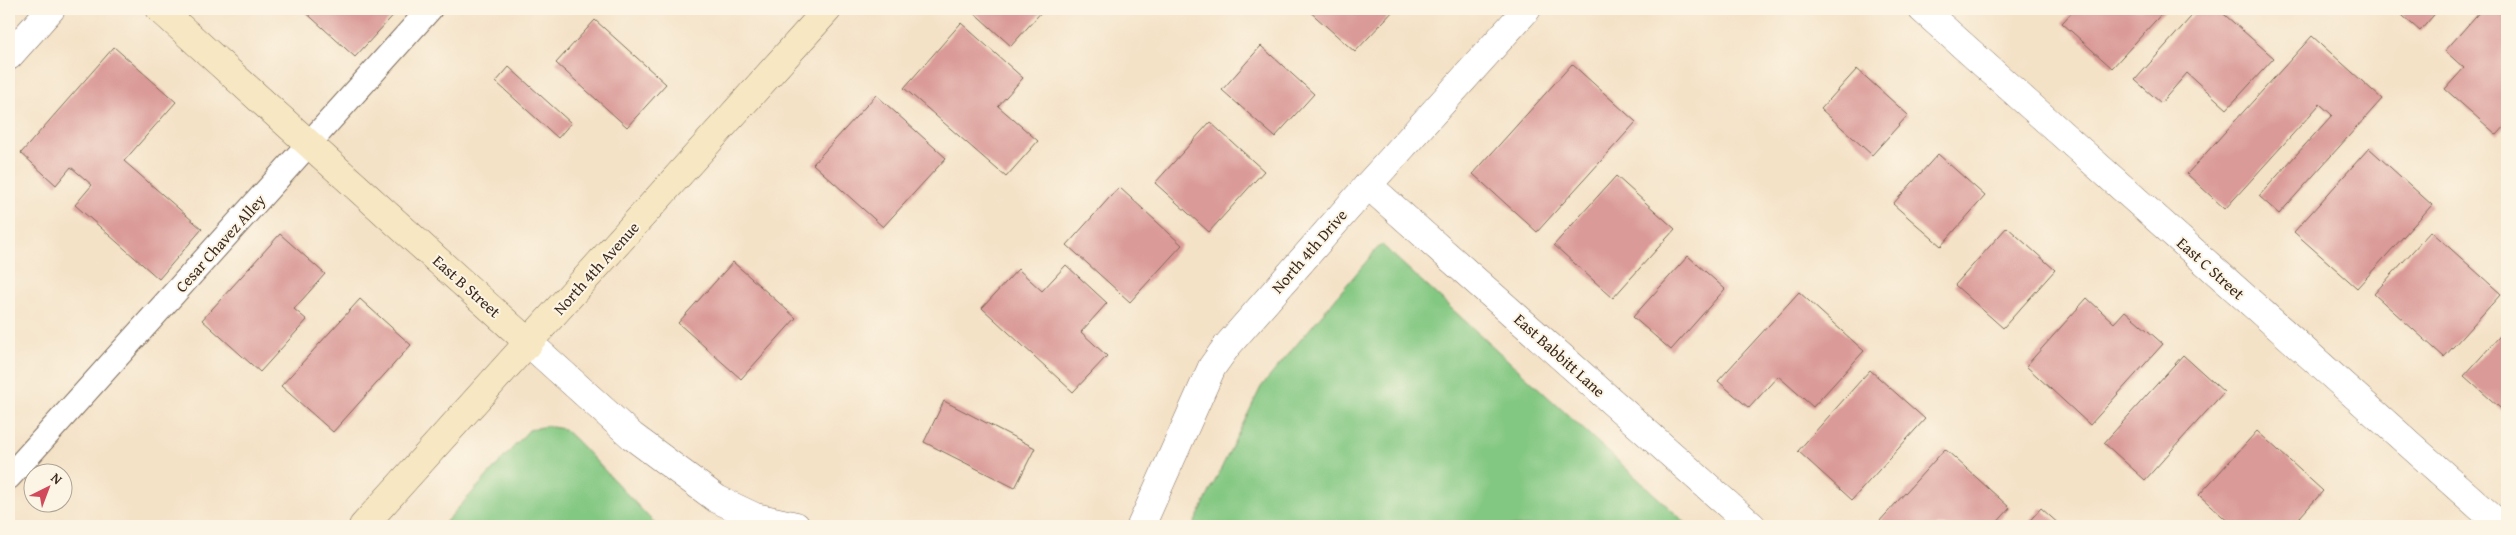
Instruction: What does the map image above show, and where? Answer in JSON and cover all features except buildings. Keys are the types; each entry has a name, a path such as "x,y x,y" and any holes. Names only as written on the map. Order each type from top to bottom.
{"street":[{"path":"9,56 51,9"},
{"name":"East B Street","path":"160,9 632,436 717,499 755,517 796,526"},
{"name":"North 4th Avenue","path":"364,526 828,9"},
{"name":"North 4th Drive","path":"1141,526 1212,367 1227,346 1368,184 1527,9"},
{"name":"East C Street","path":"1922,9 2501,526"},
{"name":"East Babbitt Lane","path":"1368,184 1752,526"}],"lane":[{"name":"Cesar Chavez Alley","path":"9,477 430,9"}],"green space":[{"path":"1381,244 1689,526 1193,526 1261,387"},
{"path":"546,426 564,429 657,526 442,526 529,430"}]}
